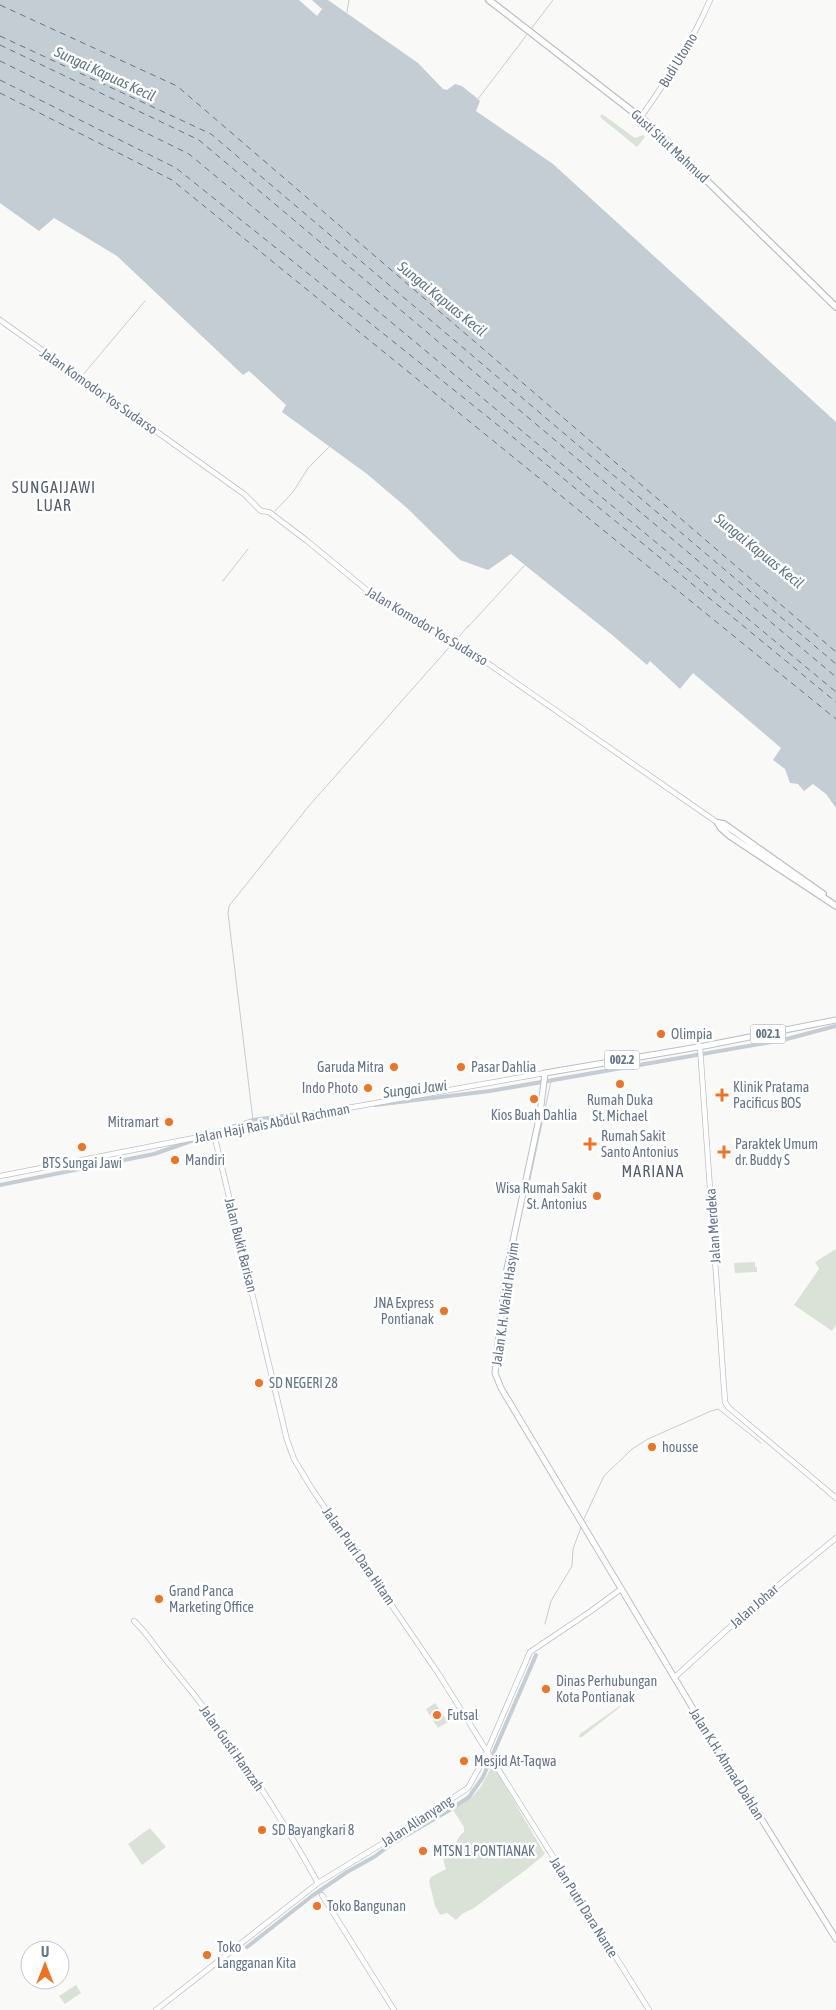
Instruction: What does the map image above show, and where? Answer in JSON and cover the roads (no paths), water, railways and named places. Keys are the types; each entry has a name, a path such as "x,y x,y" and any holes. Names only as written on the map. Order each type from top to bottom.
{"highway":[{"name":"Gusti Situt Mahmud","path":"489,0 641,117 836,307"},
{"path":"718,822 724,824 836,902"},
{"name":"Jalan Komodor Yos Sudarso","path":"718,822 721,828 730,836 836,906"}],"main road":[{"name":"002.1","path":"700,1049 836,1020"},
{"name":"002.2","path":"545,1075 700,1049"},
{"name":"Jalan K.H. Wahid Hasyim","path":"545,1075 506,1278 499,1329 496,1377 500,1388 621,1589"},
{"name":"Jalan K.H. Ahmad Dahlan","path":"621,1589 836,1939"}],"street":[{"name":"Budi Utomo","path":"641,117 695,33 710,0"},
{"name":"Jalan Komodor Yos Sudarso","path":"0,320 247,496 261,511 269,512 380,601 416,618 473,652 718,822"},
{"name":"Jalan Merdeka","path":"700,1049 726,1405 836,1498"},
{"name":"Jalan Haji Rais Abdul Rachman","path":"0,1176 215,1136 342,1109 545,1075"},
{"name":"Jalan Bukit Barisan","path":"215,1136 264,1344"},
{"name":"Jalan Putri Dara Hitam","path":"264,1344 287,1440 294,1459 438,1673 488,1752"},
{"name":"Jalan Johar","path":"675,1677 753,1606 836,1538"},
{"name":"Jalan Alianyang","path":"156,2010 318,1883 468,1788 488,1752 530,1652 621,1589"},
{"name":"Jalan Gusti Hamzah","path":"134,1621 201,1704 238,1755 289,1833 318,1883"},
{"name":"Jalan Putri Dara Nante","path":"488,1752 649,2010"},
{"path":"322,1895 394,2010"}],"water":[{"name":"Sungai Kapuas Kecil","path":"0,0 328,0 418,63 443,89 447,90 455,84 462,86 478,99 480,101 476,111 553,164 836,422 836,808 826,794 813,784 804,791 798,784 790,783 785,769 773,760 781,748 693,673 680,689 650,661 647,665 511,554 488,570 460,560 407,508 367,474 282,412 286,405 249,371 243,375 117,256 54,218 39,231 0,203"}],"waterway":[{"path":"347,12 349,0"},
{"path":"531,29 553,0"},
{"path":"478,99 529,32"},
{"path":"82,376 145,301"},
{"path":"275,511 293,492 308,468 330,446"},
{"path":"223,581 248,549"},
{"path":"468,627 524,566"},
{"path":"456,640 468,626"},
{"path":"253,1120 228,913 229,906 308,807 453,643"},
{"name":"Sungai Jawi","path":"375,1105 490,1091 783,1040 836,1026"},
{"path":"529,1184 551,1081"},
{"name":"Sungai Jawi","path":"220,1131 253,1120 316,1112"},
{"name":"Sungai Jawi","path":"0,1185 154,1154 197,1139"},
{"path":"583,1521 604,1476 632,1449 648,1439 711,1411 718,1409 761,1443"},
{"path":"545,1624 551,1601 572,1566 573,1549 581,1527"},
{"path":"247,1947 312,1896 347,1872 469,1797 483,1777 536,1655"}],"place":[{"name":"Olimpia","path":"661,1034"},
{"name":"Garuda Mitra","path":"394,1067"},
{"name":"Pasar Dahlia","path":"461,1067"},
{"name":"Rumah Duka St. Michael","path":"620,1084"},
{"name":"Indo Photo","path":"368,1088"},
{"name":"Klinik Pratama Pacificus BOS","path":"722,1095"},
{"name":"Kios Buah Dahlia","path":"534,1099"},
{"name":"Mitramart","path":"169,1122"},
{"name":"Rumah Sakit Santo Antonius","path":"590,1144"},
{"name":"BTS Sungai Jawi","path":"82,1147"},
{"name":"Paraktek Umum dr. Buddy S","path":"724,1152"},
{"name":"Mandiri","path":"175,1160"},
{"name":"Wisa Rumah Sakit St. Antonius","path":"597,1196"},
{"name":"JNA Express Pontianak","path":"444,1311"},
{"name":"SD NEGERI 28","path":"259,1383"},
{"name":"housse","path":"652,1447"},
{"name":"Grand Panca Marketing Office","path":"159,1599"},
{"name":"Dinas Perhubungan Kota Pontianak","path":"546,1689"},
{"name":"Futsal","path":"437,1715"},
{"name":"Mesjid At-Taqwa","path":"464,1761"},
{"name":"SD Bayangkari 8","path":"262,1830"},
{"name":"MTSN 1 PONTIANAK","path":"423,1851"},
{"name":"Toko Bangunan","path":"317,1906"},
{"name":"Toko Langganan Kita","path":"207,1955"}],"district":[{"name":"SUNGAIJAWI LUAR","path":"54,496"},
{"name":"MARIANA","path":"653,1171"}]}
